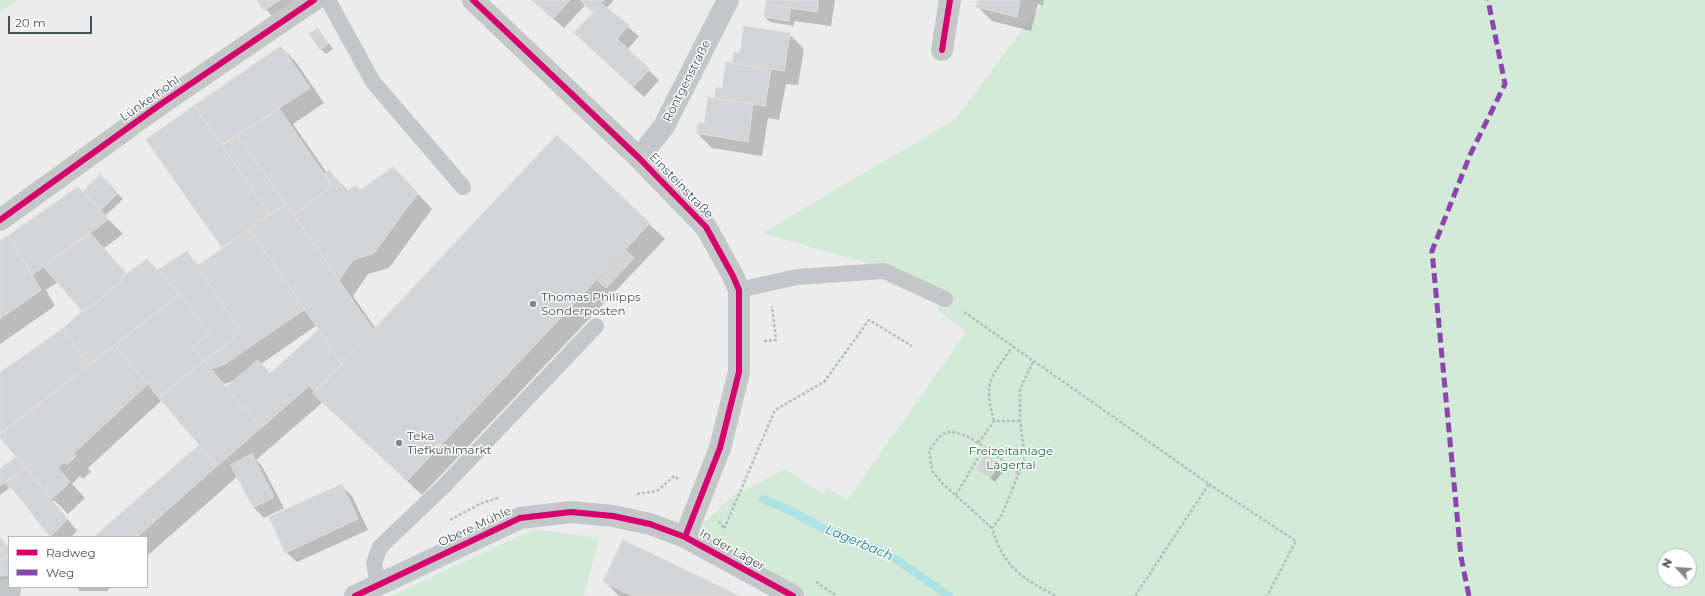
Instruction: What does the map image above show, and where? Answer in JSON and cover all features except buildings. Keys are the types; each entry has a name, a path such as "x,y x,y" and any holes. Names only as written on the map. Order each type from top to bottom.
{"main road":[{"name":"Obere Mühle","path":"355,596 378,591 520,518 571,512 613,516"},
{"name":"In der Läger","path":"613,516 650,524 686,537 794,596"}],"street":[{"name":"Lünkerhohl","path":"0,220 161,104 314,0"},
{"name":"Einsteinstraße","path":"473,0 639,158 706,227 739,290 740,372 720,448 686,537"},
{"name":"Röntgenstraße","path":"639,158 664,126 728,0"},
{"path":"942,50 950,0"}],"lane":[{"path":"328,0 374,82 463,187"},
{"path":"739,290 797,277 884,271 945,299"},
{"path":"378,591 374,563 380,547 442,487 596,326"}],"path":[{"path":"756,342 776,340 769,283"},
{"path":"945,299 1033,362 1210,484 1296,541 1267,596"},
{"path":"732,508 775,410 824,382 869,320 912,346"},
{"path":"994,421 988,400 988,382 1012,347"},
{"path":"992,528 1002,515 1020,474 1025,457 1020,421 1020,389 1033,362"},
{"path":"994,421 1020,421"},
{"path":"978,443 994,421"},
{"path":"1020,474 966,436 949,432 938,438 929,451 932,471 943,484 992,528 1006,561 1026,580 1056,596"},
{"path":"956,495 984,448"},
{"path":"1136,596 1210,484"}],"green space":[{"path":"0,0 17,0 0,13"},
{"name":"Freizeitanlage Lägertal","path":"1045,0 1705,0 1705,596 805,596 689,535 736,494 785,469 823,494 828,488 847,500 966,332 938,311 940,301 885,268 762,233 955,119"},
{"path":"534,529 599,538 584,596 390,596"}],"waterway":[{"name":"Lägerbach","path":"763,499 787,509 838,536 877,549 897,560 949,596"}],"marked path":[{"path":"1469,596 1461,557 1432,251 1470,155 1505,84 1488,0"}],"cycle path":[{"path":"0,220 161,104 314,0"},
{"path":"473,0 639,158 706,227 739,290 739,372 720,448 685,537"},
{"path":"942,50 950,0"},
{"path":"355,596 520,518 571,512 613,516 650,524 685,537 793,596"}],"place":[{"name":"Thomas Philipps Sonderposten","path":"533,304"},
{"name":"Teka Tiefkühlmarkt","path":"399,443"}]}
